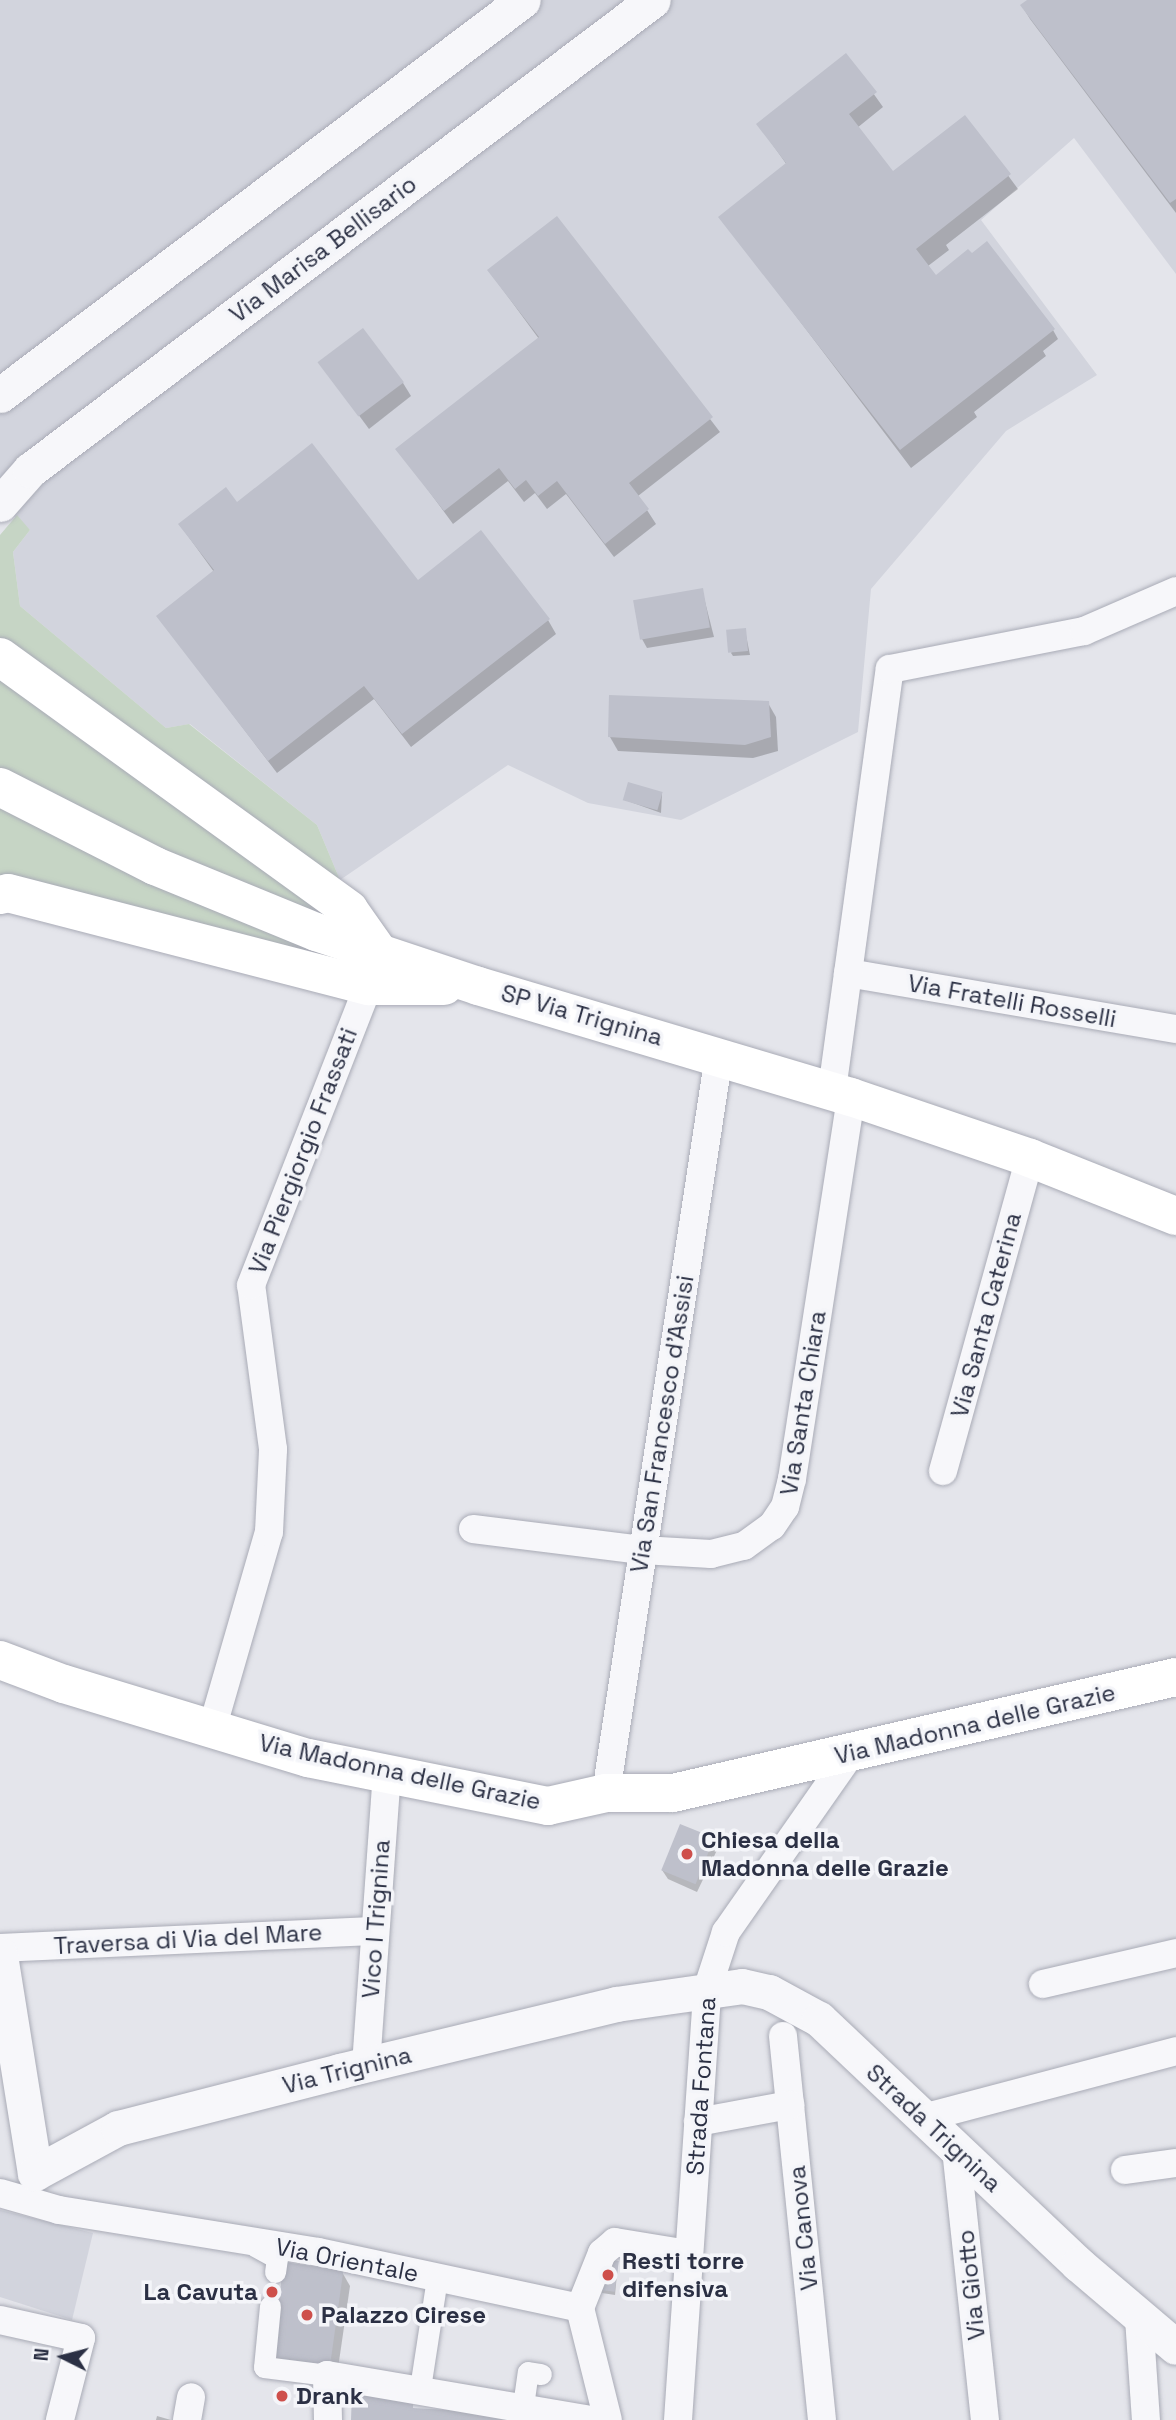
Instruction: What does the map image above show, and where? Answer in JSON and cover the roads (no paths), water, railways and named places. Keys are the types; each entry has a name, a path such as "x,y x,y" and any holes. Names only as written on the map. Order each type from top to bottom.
{"main road":[{"path":"0,657 349,910 374,970"},
{"name":"SP Via Trignina","path":"0,787 155,866 374,970 478,986 719,1055 842,1093 1030,1158 1176,1216"},
{"path":"0,895 8,893 374,970"},
{"name":"Via Madonna delle Grazie","path":"0,1660 64,1684 309,1758 548,1806 606,1793 673,1793 1176,1677"}],"street":[{"path":"0,395 523,0"},
{"name":"Via Marisa Bellisario","path":"0,505 30,470 653,0"},
{"name":"Via Santa Chiara","path":"473,1528 642,1550 711,1553 744,1546 772,1526 785,1507 842,1093 848,973 890,668 1084,631 1176,591"},
{"name":"Via Piergiorgio Frassati","path":"212,1729 269,1532 273,1448 251,1285 374,970"},
{"name":"Via Fratelli Rosselli","path":"848,973 1176,1029"},
{"name":"Via San Francesco d'Assisi","path":"606,1793 719,1055"},
{"name":"Via Santa Caterina","path":"943,1471 1030,1158"},
{"name":"Strada Fontana","path":"678,2420 707,1990 726,1932 852,1752"},
{"name":"Vico I Trignina","path":"366,2065 387,1774"},
{"name":"Traversa di Via del Mare","path":"0,1948 375,1931"},
{"path":"1043,1984 1176,1953"},
{"path":"0,1955 35,2174"},
{"name":"Strada Trignina","path":"707,1990 742,1986 794,2002 819,2019 1139,2318 1176,2347"},
{"name":"Via Trignina","path":"0,2188 35,2174 118,2129 616,2004 707,1990"},
{"name":"Via Canova","path":"783,2036 822,2420"},
{"path":"923,2118 1176,2051"},
{"path":"698,2122 790,2105"},
{"name":"Via Giotto","path":"956,2149 985,2420"},
{"path":"1125,2170 1176,2163"},
{"name":"Via Orientale","path":"0,2193 59,2210 245,2240 580,2308"},
{"path":"245,2240 277,2258 275,2273"},
{"path":"608,2420 580,2308 602,2253 615,2242 688,2254"},
{"path":"420,2388 437,2278"},
{"path":"270,2306 264,2367 420,2388 591,2420"},
{"path":"1139,2318 1146,2420"},
{"path":"0,2320 81,2338 60,2420"},
{"path":"523,2406 528,2372 541,2374"},
{"path":"327,2375 328,2420"}],"place":[{"name":"Chiesa della Madonna delle Grazie","path":"687,1854"},
{"name":"Resti torre difensiva","path":"608,2275"},
{"name":"La Cavuta","path":"272,2292"},
{"name":"Palazzo Cirese","path":"307,2315"},
{"name":"Drank","path":"282,2396"}]}
